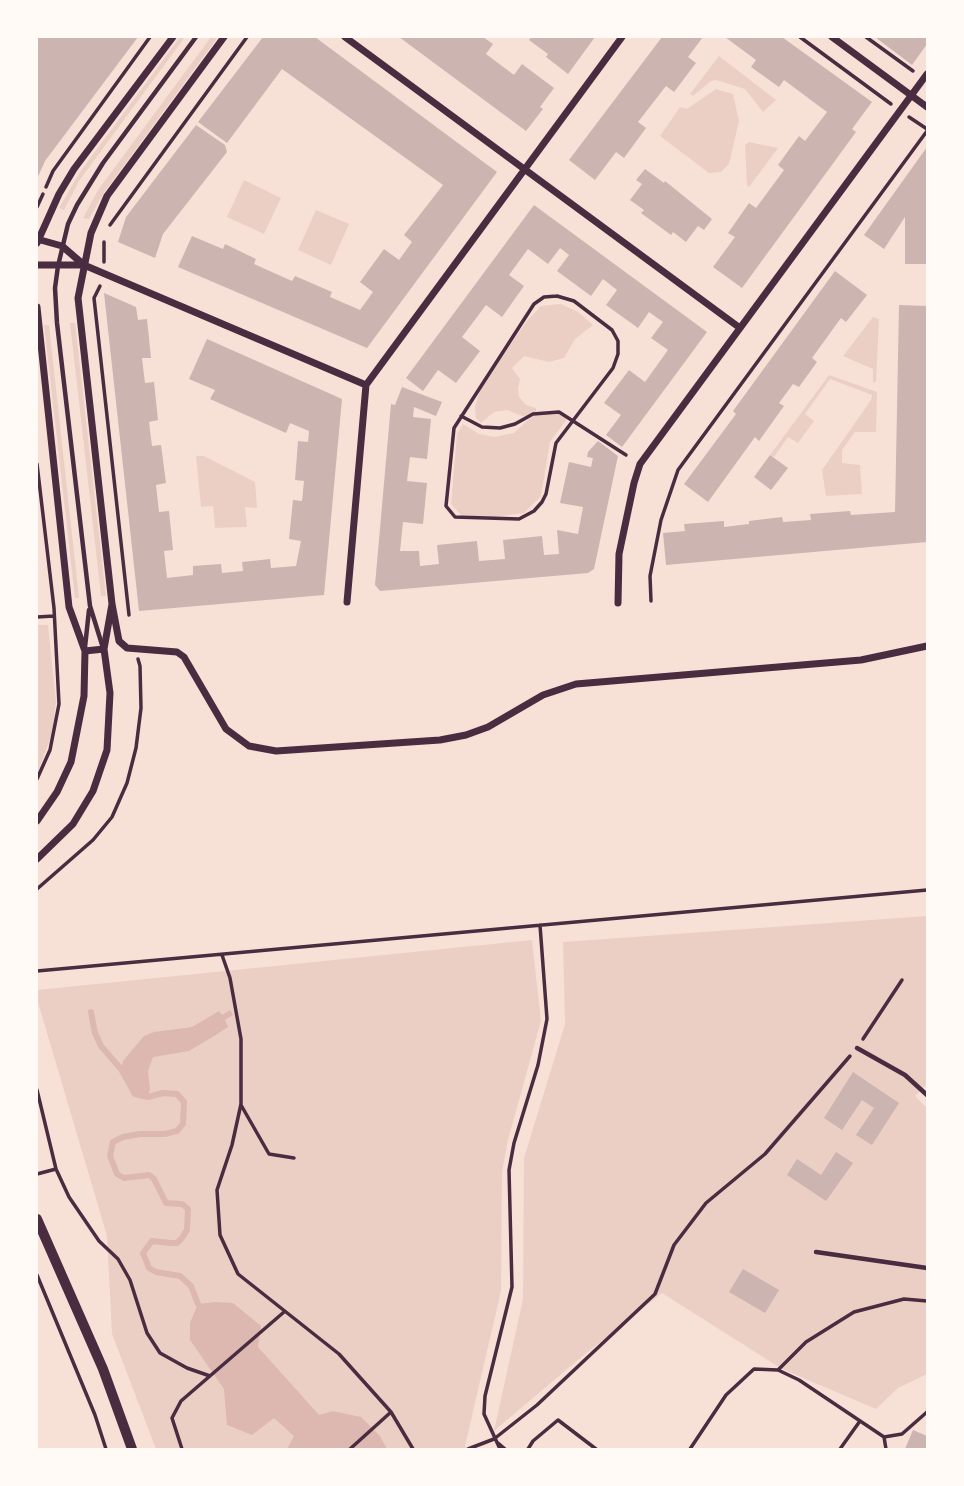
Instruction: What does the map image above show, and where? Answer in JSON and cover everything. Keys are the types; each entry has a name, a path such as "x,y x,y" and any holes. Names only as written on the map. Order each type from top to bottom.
{"street":[{"path":"173,37 74,169 37,241 62,246 84,265 366,385"},
{"path":"224,37 107,196 91,233 78,298 112,604 119,641 127,648 135,651 177,652 184,657 226,729 249,746 262,750 292,751 383,742 440,740 466,735 488,727 543,695 576,684 861,660 927,646"},
{"path":"345,37 740,328"},
{"path":"347,602 366,385 622,37"},
{"path":"832,37 927,107"},
{"path":"618,603 619,554 640,464 927,74"},
{"path":"37,265 84,265"},
{"path":"37,307 69,607 85,651 84,696 71,762 57,792 37,821"},
{"path":"37,859 73,824 93,791 107,750 110,694 104,649 112,604"},
{"path":"85,651 104,649"},
{"path":"37,1219 103,1369 132,1449"}],"lane":[{"path":"104,649 90,606 57,323 55,288 58,266 62,246 77,205 103,163 196,37"},
{"path":"85,651 90,606"},
{"path":"856,1048 905,1075 927,1095"},
{"path":"816,1252 927,1268"}],"path":[{"path":"37,207 53,172 150,37"},
{"path":"108,229 247,37"},
{"path":"800,37 882,97"},
{"path":"866,37 908,68"},
{"path":"651,601 650,576 661,520 678,470 927,131"},
{"path":"104,258 105,237"},
{"path":"103,281 94,298 129,615"},
{"path":"557,296 574,301 612,330 618,341 618,354 613,368 573,420 556,443 546,494 534,511 519,519 462,519 455,517 446,506 454,428 534,304 544,297 557,296"},
{"path":"461,416 482,427 500,428 542,412 559,412 626,455"},
{"path":"37,464 54,616 59,704 50,750 37,779"},
{"path":"37,617 54,616"},
{"path":"37,890 93,840 112,817 127,783 136,748 141,708 140,666 135,651"},
{"path":"37,971 927,890"},
{"path":"502,1449 494,1439 484,1414 484,1405 512,1287 509,1170 514,1143 538,1065 547,1019 540,925"},
{"path":"222,954 230,978 241,1039 241,1104 232,1145 217,1190 220,1235 238,1274 339,1354 391,1412 413,1449"},
{"path":"468,1449 494,1439 537,1405 655,1294 674,1245 706,1203 765,1154 856,1048 902,980"},
{"path":"37,1090 56,1169 69,1197 99,1241 118,1259 130,1280 147,1333 160,1353 210,1376"},
{"path":"241,1104 269,1154 294,1158"},
{"path":"37,1174 56,1169"},
{"path":"37,1275 95,1415 106,1449"},
{"path":"778,1370 806,1342 854,1311 904,1299 927,1301"},
{"path":"182,1449 172,1418 181,1401 284,1312"},
{"path":"690,1449 726,1395 754,1369 778,1370 799,1380 884,1437 902,1434 927,1412"},
{"path":"350,1449 391,1412"},
{"path":"528,1449 533,1441 558,1420 596,1449"},
{"path":"839,1449 860,1421"},
{"path":"884,1437 886,1449"}],"shaded area":[{"path":"180,37 185,37 79,181 64,210 59,208 80,172"},
{"path":"211,37 218,37 103,194 89,219 83,218 98,190"},
{"path":"719,56 776,100 763,112 745,89 716,80 693,96 690,94"},
{"path":"716,89 733,94 739,121 729,164 721,172 709,173 660,136 680,107 687,109"},
{"path":"749,142 778,148 749,187 745,145"},
{"path":"244,180 281,198 264,234 227,217"},
{"path":"316,210 349,224 331,265 298,250"},
{"path":"561,304 578,312 593,325 575,339 564,358 549,362 524,356 512,368 520,379 519,397 526,405 536,408 536,412 525,417 507,410 494,412 481,423 476,418 475,408 481,386 527,321 541,306"},
{"path":"873,317 879,319 876,382 873,383 873,369 843,356"},
{"path":"70,323 75,323 106,596 101,596"},
{"path":"44,325 49,325 79,598 75,598"},
{"path":"829,375 877,392 876,432 855,432 842,450 842,463 860,465 862,494 826,496 822,470 872,395 830,379 805,414 814,421 798,443 788,437 774,457 770,455"},
{"path":"538,414 560,414 567,419 550,442 541,496 524,513 493,517 461,515 451,504 457,434 463,424 479,434 494,437 514,433"},
{"path":"196,456 204,456 255,482 257,508 245,507 247,527 215,528 213,506 201,507"},
{"path":"37,625 48,625 56,702 52,734 37,774"},
{"path":"927,916 927,1084 915,1096 927,1108 927,1374 898,1388 876,1409 782,1369 662,1293 494,1431 523,1299 524,1158 565,1024 563,942"},
{"path":"532,940 541,1021 508,1140 502,1172 501,1291 465,1446 468,1449 156,1449 112,1334 107,1236 37,999 37,990"},
{"path":"230,1010 233,1015 225,1020 228,1027 211,1038 189,1051 153,1057 148,1071 148,1097 135,1094 121,1069 123,1061 144,1036 192,1027 219,1011 222,1015"},
{"path":"233,1303 261,1326 258,1347 319,1415 333,1411 361,1417 380,1436 387,1449 287,1449 294,1436 274,1418 252,1435 227,1425 224,1389 190,1340 190,1323 198,1304"}],"building":[{"path":"37,37 138,37 45,161 37,179"},
{"path":"263,37 315,37 497,172 367,348 178,267 192,236 223,249 225,244 256,259 254,264 292,281 295,276 332,292 330,297 360,310 373,292 360,282 384,249 399,260 412,242 404,235 443,185 282,69 227,143 198,122"},
{"path":"399,37 483,37 493,44 486,54 514,75 522,64 554,88 540,107 543,109 526,131"},
{"path":"531,37 595,37 568,74 529,40"},
{"path":"662,37 703,37 688,57 696,63 674,92 666,86 638,122 646,128 624,158 616,152 595,180 569,160"},
{"path":"725,37 782,37 872,102 852,129 856,132 742,288 713,267 735,237 728,233 749,203 756,208 784,170 778,165 799,136 805,141 827,112 784,80 779,87 751,67 756,60"},
{"path":"875,37 927,37 927,44 912,65"},
{"path":"196,125 225,145 227,152 163,234 155,258 118,242 126,217"},
{"path":"927,147 927,264 905,264 905,217 884,249 864,235"},
{"path":"645,169 664,183 665,181 712,219 704,230 698,226 686,242 673,232 671,235 641,213 644,210 630,200 642,184 636,180"},
{"path":"534,205 707,332 622,447 606,435 621,415 604,403 629,370 645,382 668,350 651,338 663,322 649,312 638,328 606,305 617,290 603,279 591,296 557,271 569,255 560,248 548,264 528,249 509,275 524,286 502,317 486,305 462,337 480,351 456,383 438,370 423,391 406,378"},
{"path":"835,271 867,295 846,322 841,318 812,358 817,362 799,387 793,384 779,403 784,406 759,441 755,437 708,502 684,484 736,414 733,411"},
{"path":"104,293 136,307 138,320 147,319 151,358 142,358 145,383 154,382 158,420 149,422 152,446 161,445 166,483 156,485 159,512 169,511 173,550 164,551 167,578 193,575 193,566 221,564 222,573 243,571 242,562 270,559 271,568 296,566 301,541 289,539 293,500 302,501 304,481 295,480 298,441 308,442 309,431 290,423 286,433 210,399 215,390 189,379 207,339 342,399 324,595 139,611"},
{"path":"899,305 927,306 927,542 666,565 663,533 685,531 684,524 724,521 724,527 782,517 783,522 811,520 810,514 895,512"},
{"path":"402,387 442,402 436,416 414,407 413,417 431,419 427,459 410,457 407,481 427,483 423,524 403,522 400,551 419,551 420,566 439,564 437,545 477,541 479,561 505,559 503,540 542,536 544,555 559,554 557,530 578,534 583,507 560,503 569,462 591,467 593,458 587,457 588,452 598,441 618,456 594,569 588,573 380,591 375,585 391,404 395,405"},
{"path":"770,455 788,468 771,490 754,477"},
{"path":"853,1072 899,1103 872,1145 856,1135 874,1108 862,1100 842,1130 824,1118"},
{"path":"836,1152 853,1163 826,1201 787,1175 797,1159 821,1175"},
{"path":"743,1269 779,1290 765,1313 729,1292"},
{"path":"913,1430 927,1436 927,1449 905,1449"}],"waterway":[{"path":"91,1012 101,1046 121,1069 135,1094 148,1097 163,1093 177,1094 184,1102 183,1124 177,1131 123,1137 113,1142 110,1156 117,1174 124,1178 149,1175 154,1179 166,1203 182,1204 188,1209 187,1230 177,1243 152,1241 143,1253 149,1268 156,1272 180,1276 191,1286 198,1304"}]}
